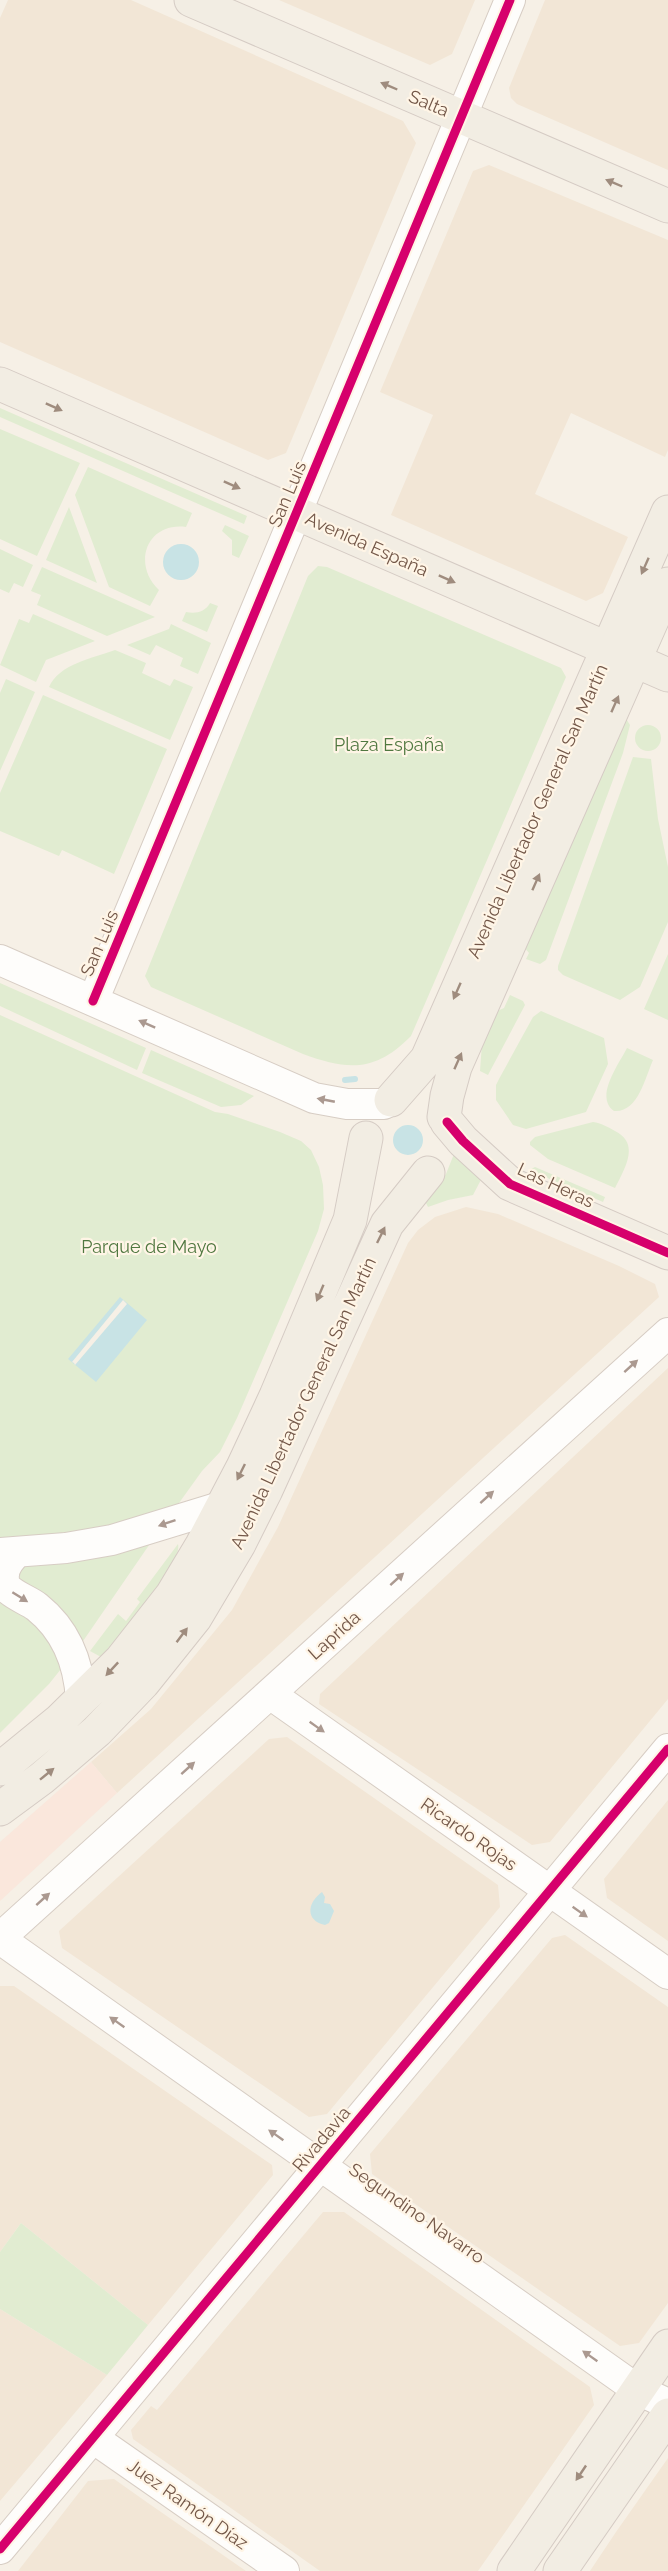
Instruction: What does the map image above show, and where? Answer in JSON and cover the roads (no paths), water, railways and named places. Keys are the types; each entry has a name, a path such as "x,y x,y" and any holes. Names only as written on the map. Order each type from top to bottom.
{"main road":[{"name":"Salta","path":"191,0 668,206"},
{"name":"Avenida España","path":"0,384 668,675"},
{"name":"Avenida Libertador General San Martín","path":"446,1120 453,1073 621,655 668,512"},
{"name":"Avenida Libertador General San Martín","path":"388,1102 427,1059 621,655 668,584"},
{"path":"400,1096 414,1096 428,1101 446,1120 449,1137 446,1151 439,1163 428,1173 415,1178 400,1178 387,1173 376,1164 369,1152 366,1138 369,1124 376,1111 400,1096"},
{"name":"Las Heras","path":"446,1120 463,1141 510,1184 668,1253"},
{"name":"Avenida Libertador General San Martín","path":"0,1769 81,1700 120,1660 172,1595 223,1506 276,1396 350,1220 366,1138"},
{"name":"Avenida Libertador General San Martín","path":"0,1809 42,1778 97,1731 143,1683 195,1618 234,1552 266,1491 387,1224 428,1173"},
{"path":"519,2566 668,2346"},
{"path":"582,2539 600,2484 631,2432 637,2412 638,2390"},
{"path":"560,2571 668,2415"}],"street":[{"name":"San Luis","path":"93,1001 510,0"},
{"path":"0,960 314,1098 347,1104 388,1102"},
{"name":"Laprida","path":"0,1939 668,1333"},
{"path":"81,1700 74,1658 62,1634 38,1608 6,1586 2,1577 3,1569 9,1559 9,1552 112,1540 223,1506"},
{"name":"Ricardo Rojas","path":"270,1694 668,1974"},
{"name":"Rivadavia","path":"0,2549 668,1749"},
{"name":"Segundino Navarro","path":"0,1939 638,2390 668,2404"},
{"name":"Juez Ramón Díaz","path":"93,2438 284,2571"}],"water":[{"path":"181,544 193,550 199,562 193,574 181,580 169,574 163,562 169,550"},
{"path":"408,1125 414,1126 422,1134 422,1146 414,1154 408,1155 402,1154 394,1146 393,1140 394,1134 402,1126"},
{"path":"120,1297 147,1320 96,1382 68,1359"},
{"path":"322,1892 325,1897 324,1903 330,1904 334,1911 329,1923 325,1925 314,1919 310,1910 317,1896"}],"waterway":[{"path":"345,1080 355,1079"}],"park label":[{"name":"Plaza España","path":"389,744"},
{"name":"Parque de Mayo","path":"149,1246"}]}
